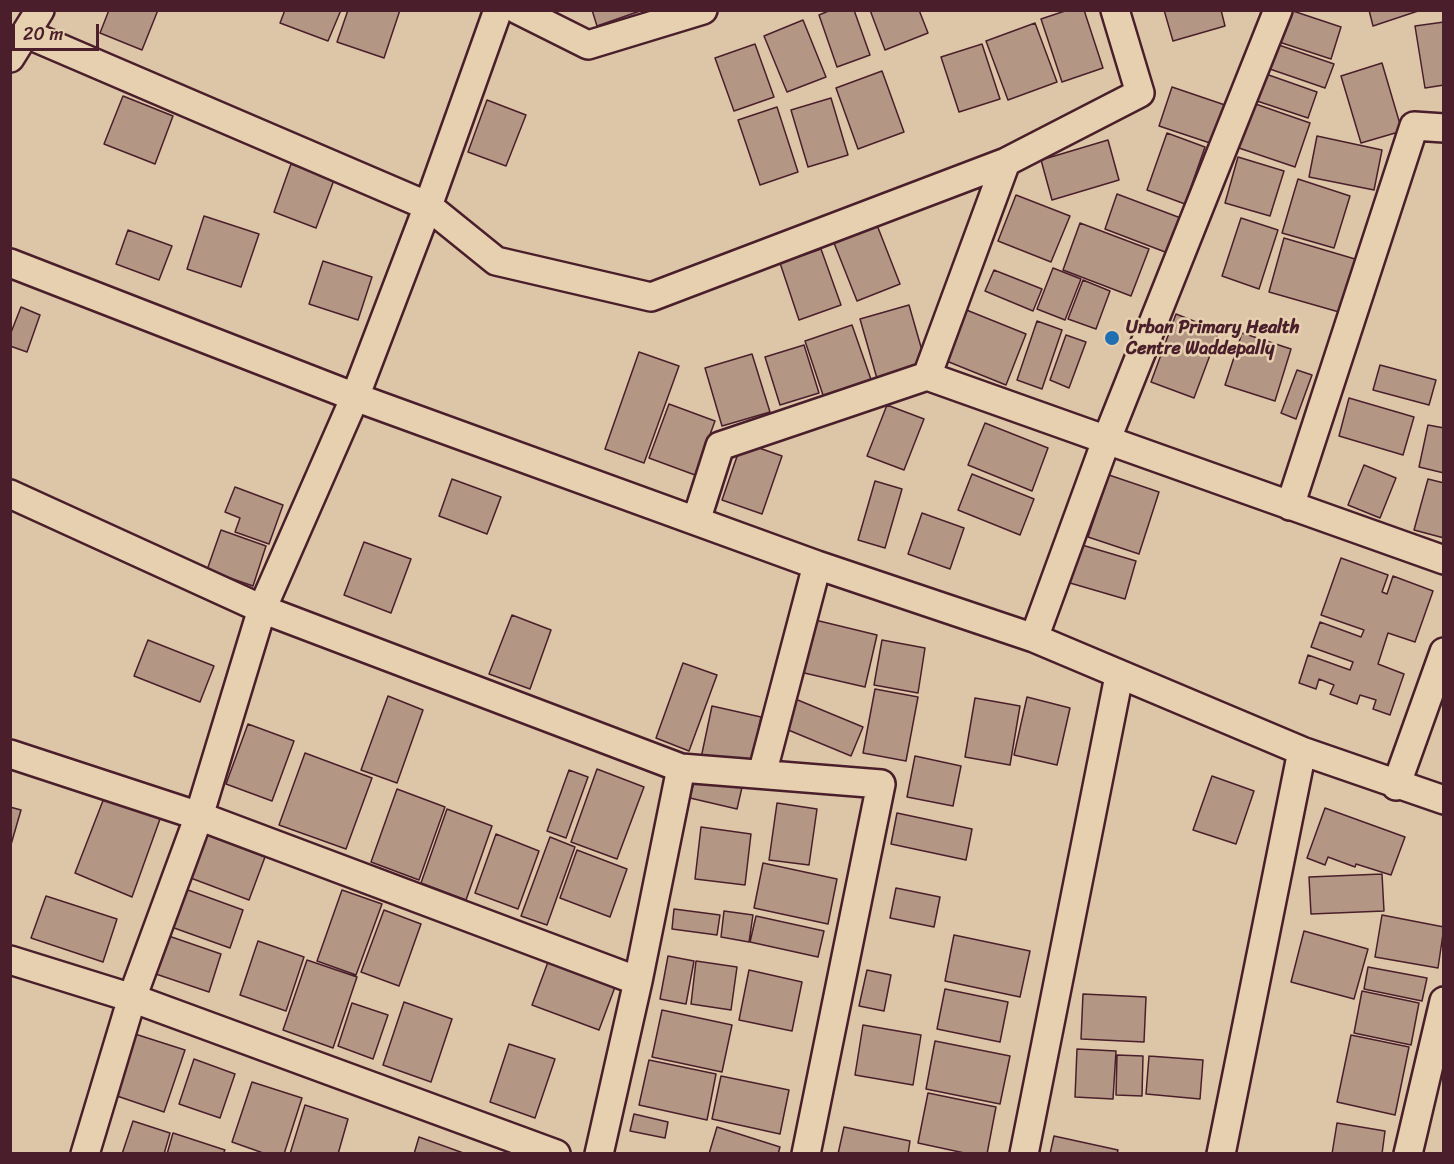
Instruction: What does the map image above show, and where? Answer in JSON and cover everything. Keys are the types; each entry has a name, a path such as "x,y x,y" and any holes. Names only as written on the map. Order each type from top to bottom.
{"street":[{"path":"10,58 40,10"},
{"path":"85,1154 132,998 198,816 262,609 355,397 428,206 498,10"},
{"path":"518,10 588,45 703,10"},
{"path":"27,34 428,206 496,261 651,297 1006,162 1140,93 1115,10"},
{"path":"1034,638 1106,441 1278,10"},
{"path":"1290,506 1414,126 1443,128"},
{"path":"927,376 1006,162"},
{"path":"10,263 355,397 817,565 1034,638 1119,676 1302,751 1396,786 1443,800"},
{"path":"696,521 720,446 927,376 1443,560"},
{"path":"10,494 262,609 681,768 881,784 806,1154"},
{"path":"762,774 817,565"},
{"path":"1396,786 1443,652"},
{"path":"1024,1154 1119,676"},
{"path":"1221,1154 1302,751"},
{"path":"10,753 198,816 638,981"},
{"path":"599,1154 638,981 681,768"},
{"path":"10,960 132,998 556,1154"},
{"path":"1408,1154 1443,1001"}],"building":[{"path":"109,10 158,10 142,50 100,33"},
{"path":"285,10 341,10 328,41 280,23"},
{"path":"348,10 400,10 384,58 337,42"},
{"path":"592,10 643,10 597,26"},
{"path":"831,10 854,10 870,55 837,67 819,15"},
{"path":"870,10 919,10 928,33 885,50"},
{"path":"1068,10 1084,10 1103,68 1062,82 1041,19"},
{"path":"1164,10 1221,10 1225,26 1173,41"},
{"path":"1290,10 1341,27 1331,59 1276,41"},
{"path":"1369,10 1421,10 1373,26"},
{"path":"803,20 826,77 787,92 764,36"},
{"path":"1444,22 1444,85 1425,88 1415,26"},
{"path":"1035,23 1057,82 1008,100 986,41"},
{"path":"1273,43 1334,64 1325,88 1264,67"},
{"path":"755,44 774,97 734,111 715,58"},
{"path":"982,44 1000,99 959,112 941,57"},
{"path":"1382,63 1402,131 1361,143 1341,76"},
{"path":"882,71 904,132 858,149 836,88"},
{"path":"1263,73 1317,92 1308,118 1254,100"},
{"path":"1172,87 1225,105 1213,144 1159,126"},
{"path":"123,96 173,116 155,164 104,144"},
{"path":"831,98 848,155 808,167 791,110"},
{"path":"487,100 526,115 506,166 468,152"},
{"path":"1250,102 1310,123 1295,167 1236,147"},
{"path":"777,107 798,172 760,185 738,120"},
{"path":"1167,133 1205,147 1185,204 1147,190"},
{"path":"1317,136 1382,150 1374,190 1309,177"},
{"path":"1108,140 1119,180 1052,200 1041,160"},
{"path":"1238,157 1284,171 1270,216 1225,203"},
{"path":"291,164 334,180 316,228 274,212"},
{"path":"1298,179 1350,196 1334,248 1282,233"},
{"path":"1117,194 1186,220 1173,255 1105,229"},
{"path":"1016,195 1070,216 1051,262 998,241"},
{"path":"204,216 259,234 241,287 187,269"},
{"path":"1241,218 1278,230 1259,289 1222,276"},
{"path":"875,220 900,284 857,301 832,238"},
{"path":"1080,223 1149,249 1131,296 1063,270"},
{"path":"128,230 172,246 159,280 116,264"},
{"path":"1284,238 1355,259 1339,312 1269,292"},
{"path":"821,249 841,305 799,320 780,263"},
{"path":"323,261 372,277 358,320 309,304"},
{"path":"1053,268 1081,279 1065,320 1037,309"},
{"path":"994,270 1042,289 1033,311 985,291"},
{"path":"1083,280 1110,291 1096,329 1068,319"},
{"path":"909,305 927,368 878,382 860,319"},
{"path":"21,307 40,315 27,352 10,346 10,335"},
{"path":"964,309 1026,334 1006,385 944,360"},
{"path":"1176,314 1219,331 1194,398 1151,382"},
{"path":"1037,321 1062,330 1042,389 1017,380"},
{"path":"852,325 874,388 826,404 805,341"},
{"path":"1242,333 1291,349 1275,401 1225,385"},
{"path":"1066,335 1086,342 1069,388 1050,380"},
{"path":"804,345 819,393 780,405 765,357"},
{"path":"639,352 679,366 644,463 605,449"},
{"path":"752,354 770,412 722,426 705,368"},
{"path":"1380,365 1436,380 1429,405 1373,390"},
{"path":"1297,370 1312,375 1296,419 1281,413"},
{"path":"1349,398 1414,417 1403,455 1339,436"},
{"path":"669,404 715,421 695,475 649,458"},
{"path":"887,405 924,419 904,470 867,456"},
{"path":"985,423 1048,448 1032,491 968,465"},
{"path":"1428,425 1444,428 1444,473 1419,467"},
{"path":"742,442 782,456 762,514 722,500"},
{"path":"1364,465 1396,478 1380,518 1348,505"},
{"path":"972,474 1034,499 1020,535 958,510"},
{"path":"1109,475 1159,492 1139,554 1088,537"},
{"path":"452,479 501,497 487,534 439,516"},
{"path":"1428,479 1444,483 1444,538 1414,530"},
{"path":"875,481 902,489 885,548 858,540"},
{"path":"235,487 283,505 269,544 235,532 240,518 225,512"},
{"path":"922,513 964,528 950,569 908,554"},
{"path":"221,530 266,546 253,586 207,570"},
{"path":"364,542 411,559 391,613 344,595"},
{"path":"1082,545 1136,561 1125,599 1070,583"},
{"path":"1341,558 1388,575 1382,592 1387,594 1393,576 1433,591 1415,642 1388,633 1378,664 1404,674 1390,715 1373,709 1376,700 1360,695 1357,704 1330,694 1334,685 1319,679 1316,689 1299,683 1308,655 1350,670 1353,662 1311,647 1320,622 1361,637 1364,630 1321,615"},
{"path":"512,615 551,630 530,689 489,674"},
{"path":"811,619 877,635 865,687 800,672"},
{"path":"148,640 214,666 200,702 134,676"},
{"path":"882,640 925,648 918,693 874,685"},
{"path":"683,663 717,675 689,751 656,738"},
{"path":"875,689 918,697 906,761 863,753"},
{"path":"388,696 423,710 397,783 361,770"},
{"path":"1027,697 1070,708 1057,765 1014,755"},
{"path":"793,698 863,727 851,756 781,727"},
{"path":"975,698 1020,706 1010,765 965,757"},
{"path":"712,706 761,717 750,769 701,758"},
{"path":"248,724 294,741 272,801 226,784"},
{"path":"305,753 372,778 346,849 279,825"},
{"path":"915,756 961,766 953,806 907,797"},
{"path":"597,769 644,787 617,859 571,842"},
{"path":"569,770 588,777 566,838 547,831"},
{"path":"696,773 743,783 737,809 690,798"},
{"path":"1212,776 1254,791 1236,844 1193,830"},
{"path":"397,789 445,807 419,880 371,862"},
{"path":"104,798 160,819 132,897 75,873"},
{"path":"777,803 817,809 809,865 769,860"},
{"path":"10,807 21,810 10,848"},
{"path":"1325,808 1405,837 1391,875 1356,864 1355,867 1328,857 1325,865 1307,858"},
{"path":"447,809 492,826 466,900 421,883"},
{"path":"897,813 972,829 966,860 891,844"},
{"path":"701,827 751,834 745,885 695,879"},
{"path":"204,834 265,857 249,900 188,877"},
{"path":"496,834 539,851 518,909 475,893"},
{"path":"550,837 575,847 547,925 521,916"},
{"path":"577,850 627,869 610,917 560,898"},
{"path":"763,863 837,879 828,924 754,908"},
{"path":"1382,874 1384,911 1311,914 1309,877"},
{"path":"177,886 243,910 230,948 163,924"},
{"path":"896,888 940,897 934,927 890,918"},
{"path":"342,890 382,904 356,975 317,961"},
{"path":"46,896 117,919 103,962 31,938"},
{"path":"674,909 720,915 717,935 672,929"},
{"path":"384,910 421,924 399,986 361,972"},
{"path":"724,911 753,915 749,942 721,937"},
{"path":"1382,915 1444,927 1438,968 1375,957"},
{"path":"756,916 824,931 818,957 750,942"},
{"path":"1304,931 1368,949 1354,999 1291,982"},
{"path":"160,933 221,954 209,992 147,971"},
{"path":"954,935 1030,951 1020,997 945,981"},
{"path":"258,941 304,957 286,1011 240,995"},
{"path":"668,956 694,961 686,1004 660,999"},
{"path":"307,960 357,977 333,1048 283,1030"},
{"path":"696,961 737,967 731,1010 691,1004"},
{"path":"548,962 615,987 599,1030 532,1005"},
{"path":"1368,967 1427,978 1422,1001 1364,989"},
{"path":"749,970 802,982 792,1031 739,1020"},
{"path":"867,970 891,975 884,1011 859,1006"},
{"path":"945,989 1008,1002 1000,1042 937,1029"},
{"path":"1362,991 1419,1003 1411,1045 1354,1033"},
{"path":"1083,994 1146,997 1144,1042 1081,1039"},
{"path":"404,1002 452,1019 431,1082 383,1065"},
{"path":"352,1003 388,1015 373,1059 338,1046"},
{"path":"662,1010 732,1025 722,1072 652,1057"},
{"path":"863,1025 921,1035 913,1085 855,1075"},
{"path":"135,1034 185,1050 164,1112 114,1095"},
{"path":"1351,1035 1409,1047 1395,1115 1337,1102"},
{"path":"935,1041 1010,1056 1000,1104 926,1089"},
{"path":"509,1044 555,1059 535,1118 490,1102"},
{"path":"1077,1049 1116,1051 1113,1099 1075,1097"},
{"path":"1117,1055 1143,1056 1142,1096 1116,1095"},
{"path":"1149,1056 1203,1060 1200,1099 1146,1094"},
{"path":"194,1059 235,1074 220,1118 179,1104"},
{"path":"649,1060 716,1074 707,1120 639,1105"},
{"path":"721,1076 789,1090 780,1134 712,1119"},
{"path":"252,1082 302,1098 284,1154 266,1154 232,1142"},
{"path":"928,1093 996,1107 987,1154 969,1154 918,1143"},
{"path":"305,1105 348,1119 338,1154 290,1154"},
{"path":"634,1114 668,1122 665,1138 630,1131"},
{"path":"133,1121 170,1133 164,1154 122,1154"},
{"path":"1337,1123 1385,1131 1382,1154 1332,1154"},
{"path":"717,1127 780,1147 778,1154 709,1154"},
{"path":"844,1127 910,1141 908,1154 838,1154"},
{"path":"173,1133 225,1150 223,1154 167,1154"},
{"path":"1054,1136 1118,1150 1117,1154 1050,1154"},
{"path":"419,1137 466,1154 414,1154"}],"place":[{"name":"Urban Primary Health Centre Waddepally","path":"1112,338"}]}
